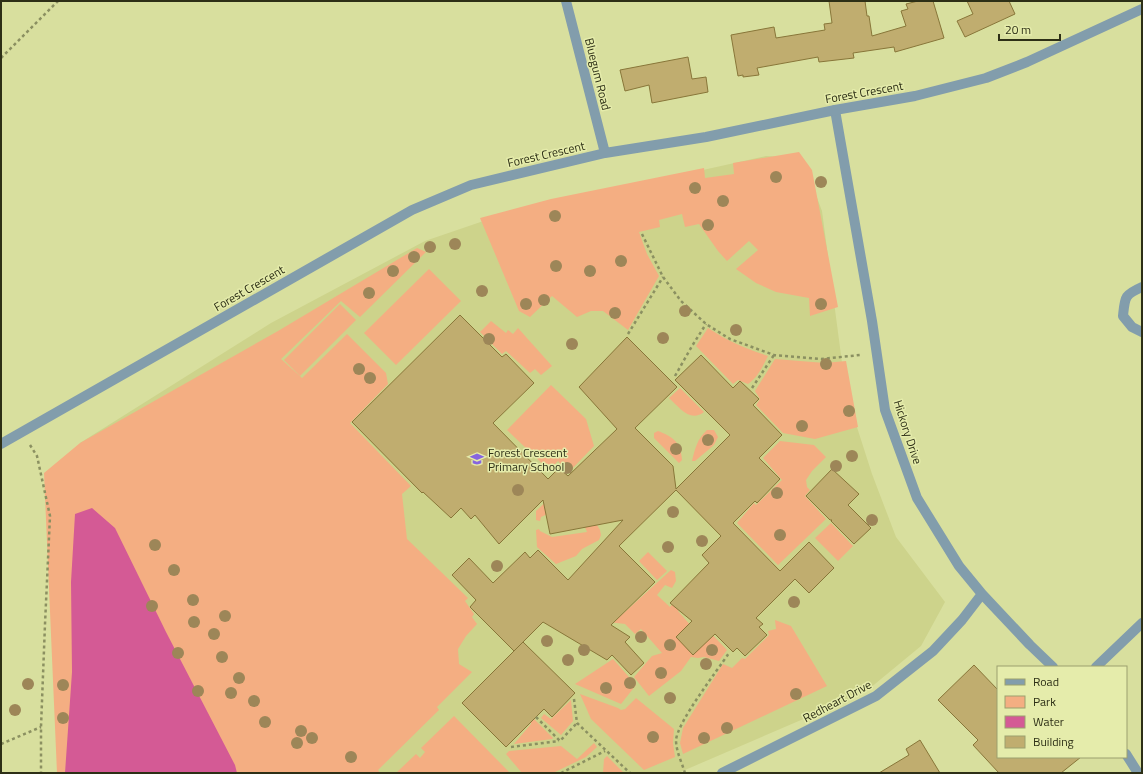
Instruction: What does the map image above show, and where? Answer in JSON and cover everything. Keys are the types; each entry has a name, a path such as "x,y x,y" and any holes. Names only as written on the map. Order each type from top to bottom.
{"street":[{"name":"Bluegum Road","path":"566,1 606,153"},
{"name":"Forest Crescent","path":"1,444 412,210 471,185 606,153 706,137 835,110 915,96 986,78 1027,62 1142,9"},
{"name":"Hickory Drive","path":"835,110 872,321 885,410 917,498 959,566 982,594 1052,666"},
{"path":"1142,287 1131,292 1125,298 1123,316 1132,327 1142,332"},
{"name":"Redheart Drive","path":"722,773 876,696 933,651 962,620 982,594"},
{"path":"1097,666 1142,623"},
{"path":"1127,756 1138,773"}],"path":[{"path":"1,58 58,1"},
{"path":"642,234 663,277 681,301 706,324 730,339 774,354 821,359 860,355"},
{"path":"628,334 663,277"},
{"path":"675,376 706,324"},
{"path":"752,388 774,354"},
{"path":"22,432 37,456 50,516 41,726 41,773"},
{"path":"685,773 676,742 678,732 729,653"},
{"path":"574,700 577,723 630,773"},
{"path":"536,717 560,741"},
{"path":"511,747 560,741 577,723"},
{"path":"1,744 41,726"},
{"path":"561,773 605,750"}],"shaded area":[{"name":"Forest Crescent Primary School","path":"766,156 802,158 822,211 846,393 872,474 896,537 945,602 921,646 864,693 678,773 380,773 80,443 271,323 425,241 504,214"}],"green space":[{"path":"799,152 812,170 838,307 810,316 809,298 776,292 756,283 736,269 758,250 749,241 727,261 699,224 685,227 682,214 659,220 660,227 639,232 647,254 659,276 628,330 603,311 591,311 577,317 552,296 530,317 519,311 480,218 551,199 704,168 705,178 734,174 733,163"},
{"path":"417,248 426,252 360,317 341,301 281,359 302,378 347,334 386,373 388,384 350,423 411,486 402,494 407,539 468,598 465,601 474,614 472,617 477,624 466,636 458,649 459,664 472,672 437,707 439,710 378,770 380,773 57,773 44,473 80,443 278,331"},
{"path":"429,269 461,301 396,365 364,333"},
{"path":"340,304 356,320 300,376 284,360"},
{"path":"491,321 506,333 508,330 513,334 518,328 552,366 541,375 535,369 530,373 506,351 502,354 480,332"},
{"path":"708,328 737,344 768,356 752,381 748,384 738,380 733,384 696,346"},
{"path":"775,359 825,363 846,361 858,427 815,439 783,433 756,405 760,399 755,391"},
{"path":"551,385 586,419 594,446 569,472 558,461 549,470 507,430"},
{"path":"680,388 704,412 694,416 689,415 669,398"},
{"path":"707,430 714,430 718,437 714,445 695,461 692,461 695,448"},
{"path":"658,431 672,438 678,444 682,460 679,463 654,438 654,433"},
{"path":"780,441 814,445 826,457 812,471 806,480 807,487 810,490 805,496 826,519 778,565 737,523 754,503 756,505 782,480 763,458"},
{"path":"567,489 597,519 597,525 601,535 599,540 582,549 576,556 556,564 537,547 536,530 539,529 552,537 587,532 576,505 552,512 541,517 540,521 536,520 536,511 552,496"},
{"path":"831,523 853,546 838,561 815,538"},
{"path":"648,552 667,571 657,580 639,561"},
{"path":"671,570 675,572 676,581 672,588 665,585 657,595 670,607 677,599 682,605 678,611 692,627 699,621 727,650 719,661 704,657 691,657 681,671 649,696 634,677 652,656 662,653 641,629 635,634 625,624 609,622 615,621"},
{"path":"775,620 791,626 827,686 683,754 680,743 683,728 723,664 732,668 742,658 745,659 769,635 768,631 776,629"},
{"path":"613,659 636,685 621,704 575,684"},
{"path":"580,694 621,710 625,709 636,698 674,729 673,743 675,757 644,770 591,719"},
{"path":"571,700 573,721 561,735 541,718 544,714 551,719"},
{"path":"454,716 510,773 396,773 416,754 420,758 425,752 421,748"},
{"path":"533,718 553,738 514,744 531,724"},
{"path":"594,743 597,747 586,757 553,773 522,773 506,754 509,751 561,746 577,759"},
{"path":"607,756 624,773 603,773 604,759"}],"water":[{"path":"92,508 115,528 166,632 235,765 237,773 65,773 72,672 71,582 75,514"}],"building":[{"path":"829,1 865,1 872,36 906,26 901,11 908,9 906,4 918,1 933,1 944,38 895,52 894,47 853,53 854,58 819,62 818,57 757,68 759,75 743,77 743,75 738,76 731,35 774,27 776,38 825,30 824,24 832,23"},
{"path":"967,1 1009,1 1015,14 965,37 957,21 973,14"},
{"path":"688,57 692,79 706,77 708,92 652,103 649,85 625,91 620,70"},
{"path":"460,315 502,357 506,354 534,383 493,423 548,479 559,468 568,476 617,429 579,387 627,337 677,387 635,428 673,466 676,489 730,435 675,380 701,355 733,388 740,381 759,399 753,405 782,435 759,458 780,479 757,503 755,501 733,523 780,571 809,542 834,568 809,593 795,579 756,618 763,624 759,627 767,635 745,656 737,648 733,652 715,634 693,655 676,637 692,621 670,603 709,563 702,555 721,536 676,490 619,546 655,582 611,625 630,637 625,642 644,663 631,675 612,655 607,660 543,622 514,651 470,607 476,600 452,575 469,558 493,583 525,552 530,558 538,550 568,580 623,520 550,534 543,500 499,544 475,515 471,519 461,508 451,518 423,492 422,493 352,422"},
{"path":"832,469 859,494 848,505 871,528 854,544 831,521 832,520 830,520 806,496"},
{"path":"523,642 575,693 552,717 544,709 506,747 462,703"},
{"path":"974,665 997,689 997,758 1080,758 1061,773 999,773 973,745 978,740 938,700"},
{"path":"920,740 940,773 879,773 909,755 906,749"}],"place":[{"name":"Forest Crescent Primary School","path":"477,459"}]}
